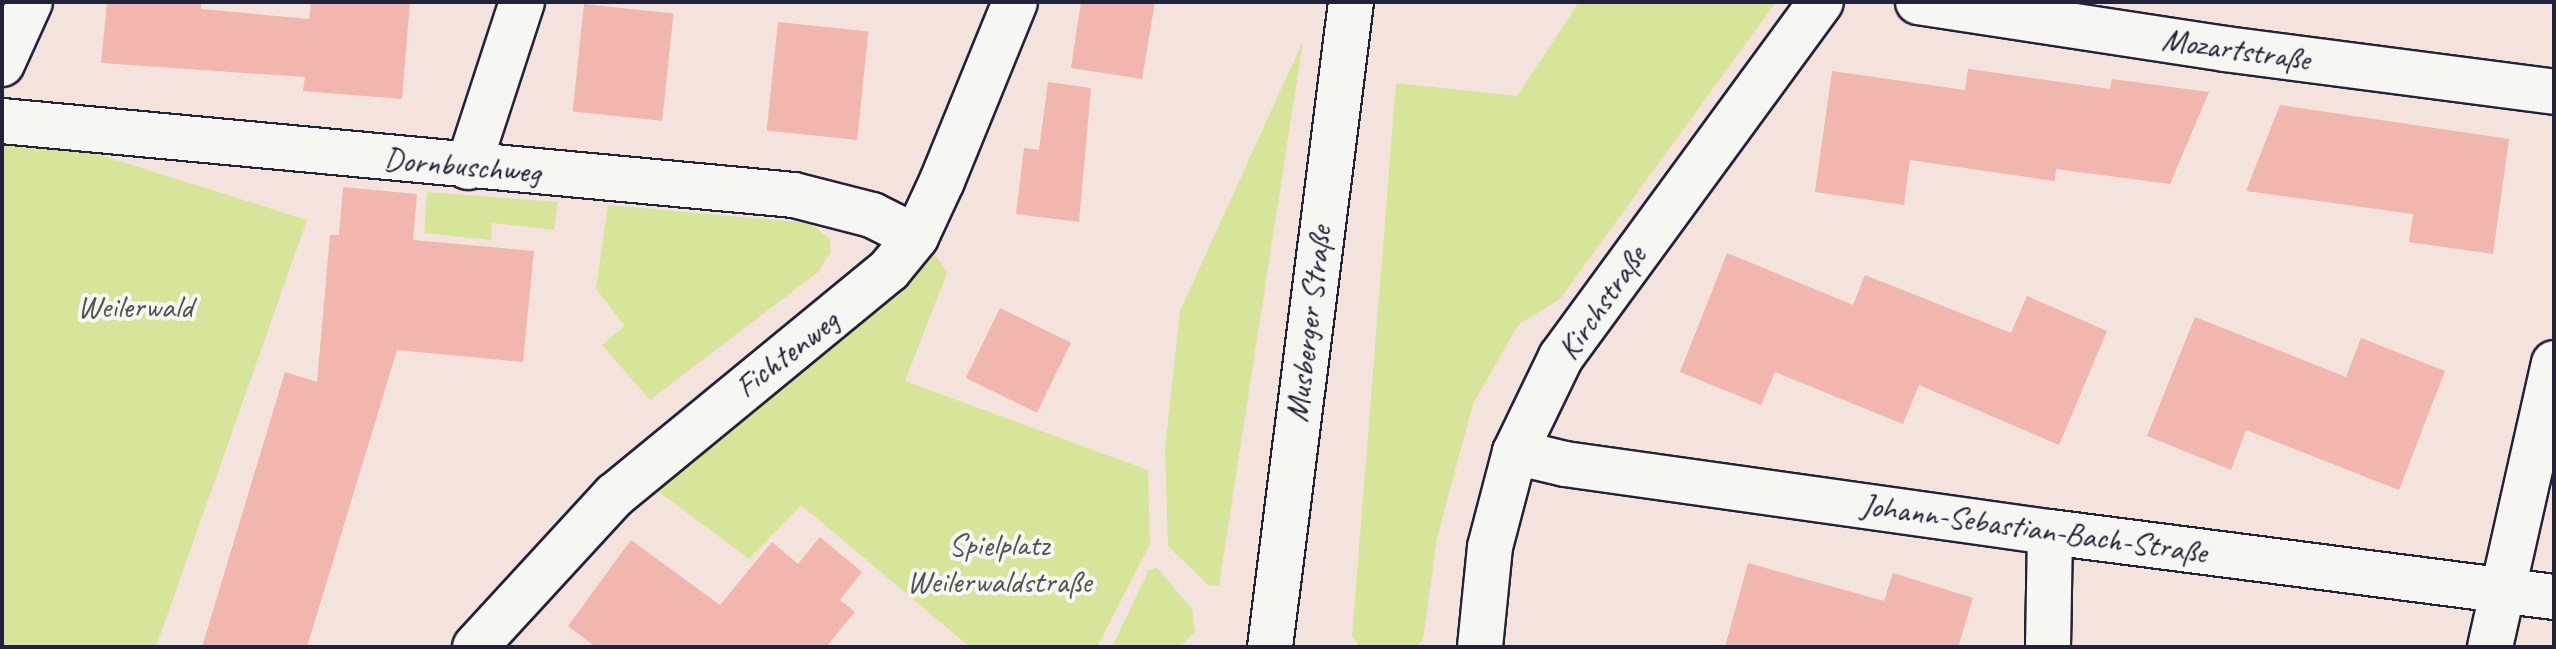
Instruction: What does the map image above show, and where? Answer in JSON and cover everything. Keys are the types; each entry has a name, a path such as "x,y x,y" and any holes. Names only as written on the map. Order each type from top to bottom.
{"street":[{"path":"2,64 30,2"},
{"path":"468,167 522,2"},
{"name":"Fichtenweg","path":"475,647 615,495 863,295 916,237 1015,2"},
{"name":"Musberger Straße","path":"1270,647 1351,2"},
{"name":"Kirchstraße","path":"1480,647 1490,547 1515,452 1561,357 1821,2"},
{"name":"Mozartstraße","path":"1918,2 2225,49 2554,92"},
{"name":"Dornbuschweg","path":"2,121 468,167 794,195 872,215 916,237"},
{"path":"2490,647 2554,363"},
{"name":"Johann-Sebastian-Bach-Straße","path":"1515,452 1565,464 2050,532 2554,597"},
{"path":"2048,647 2050,532"}],"green space":[{"path":"1579,2 1776,2 1560,299 1518,325 1473,404 1437,538 1423,640 1416,647 1360,647 1352,636 1396,83 1517,96"},
{"path":"1303,41 1219,586 1208,585 1168,546 1165,448 1180,311"},
{"name":"Weilerwald","path":"2,124 307,220 156,647 2,647"},
{"path":"427,192 558,202 554,230 492,223 491,240 424,233"},
{"path":"608,205 810,223 830,239 830,253 818,272 650,400 602,345 625,326 596,289"},
{"name":"Spielplatz Weilerwaldstraße","path":"927,253 937,257 947,273 905,381 1148,470 1150,544 1097,647 970,647 801,505 749,559 647,483"},
{"path":"1157,568 1192,609 1195,632 1180,647 1112,647 1149,570"}],"building":[{"path":"107,2 201,2 201,9 309,19 311,2 410,2 402,99 303,91 305,77 101,63"},
{"path":"1081,2 1155,2 1142,79 1071,68"},
{"path":"584,4 674,13 662,121 573,111"},
{"path":"778,22 869,32 857,140 767,130"},
{"path":"1968,69 2110,89 2112,79 2209,92 2170,184 2056,169 2055,181 1910,160 1904,205 1815,192 1832,71 1965,90"},
{"path":"1048,82 1091,88 1079,222 1016,214 1024,148 1039,150"},
{"path":"2280,105 2509,139 2493,254 2409,242 2413,214 2246,191"},
{"path":"343,187 417,194 413,240 534,251 523,362 397,350 307,647 202,647 285,372 317,382 330,235 339,235"},
{"path":"1727,253 1853,305 1865,275 2011,333 2027,296 2107,331 2059,445 1919,385 1903,424 1775,372 1761,405 1680,372"},
{"path":"1000,308 1071,343 1037,413 966,378"},
{"path":"2195,317 2346,377 2361,338 2445,371 2399,490 2246,430 2231,470 2147,436"},
{"path":"820,537 862,572 840,600 855,612 826,647 596,647 568,626 631,540 720,605 772,542 798,564"},
{"path":"1748,563 1884,601 1893,573 1973,598 1958,647 1725,647"}]}
